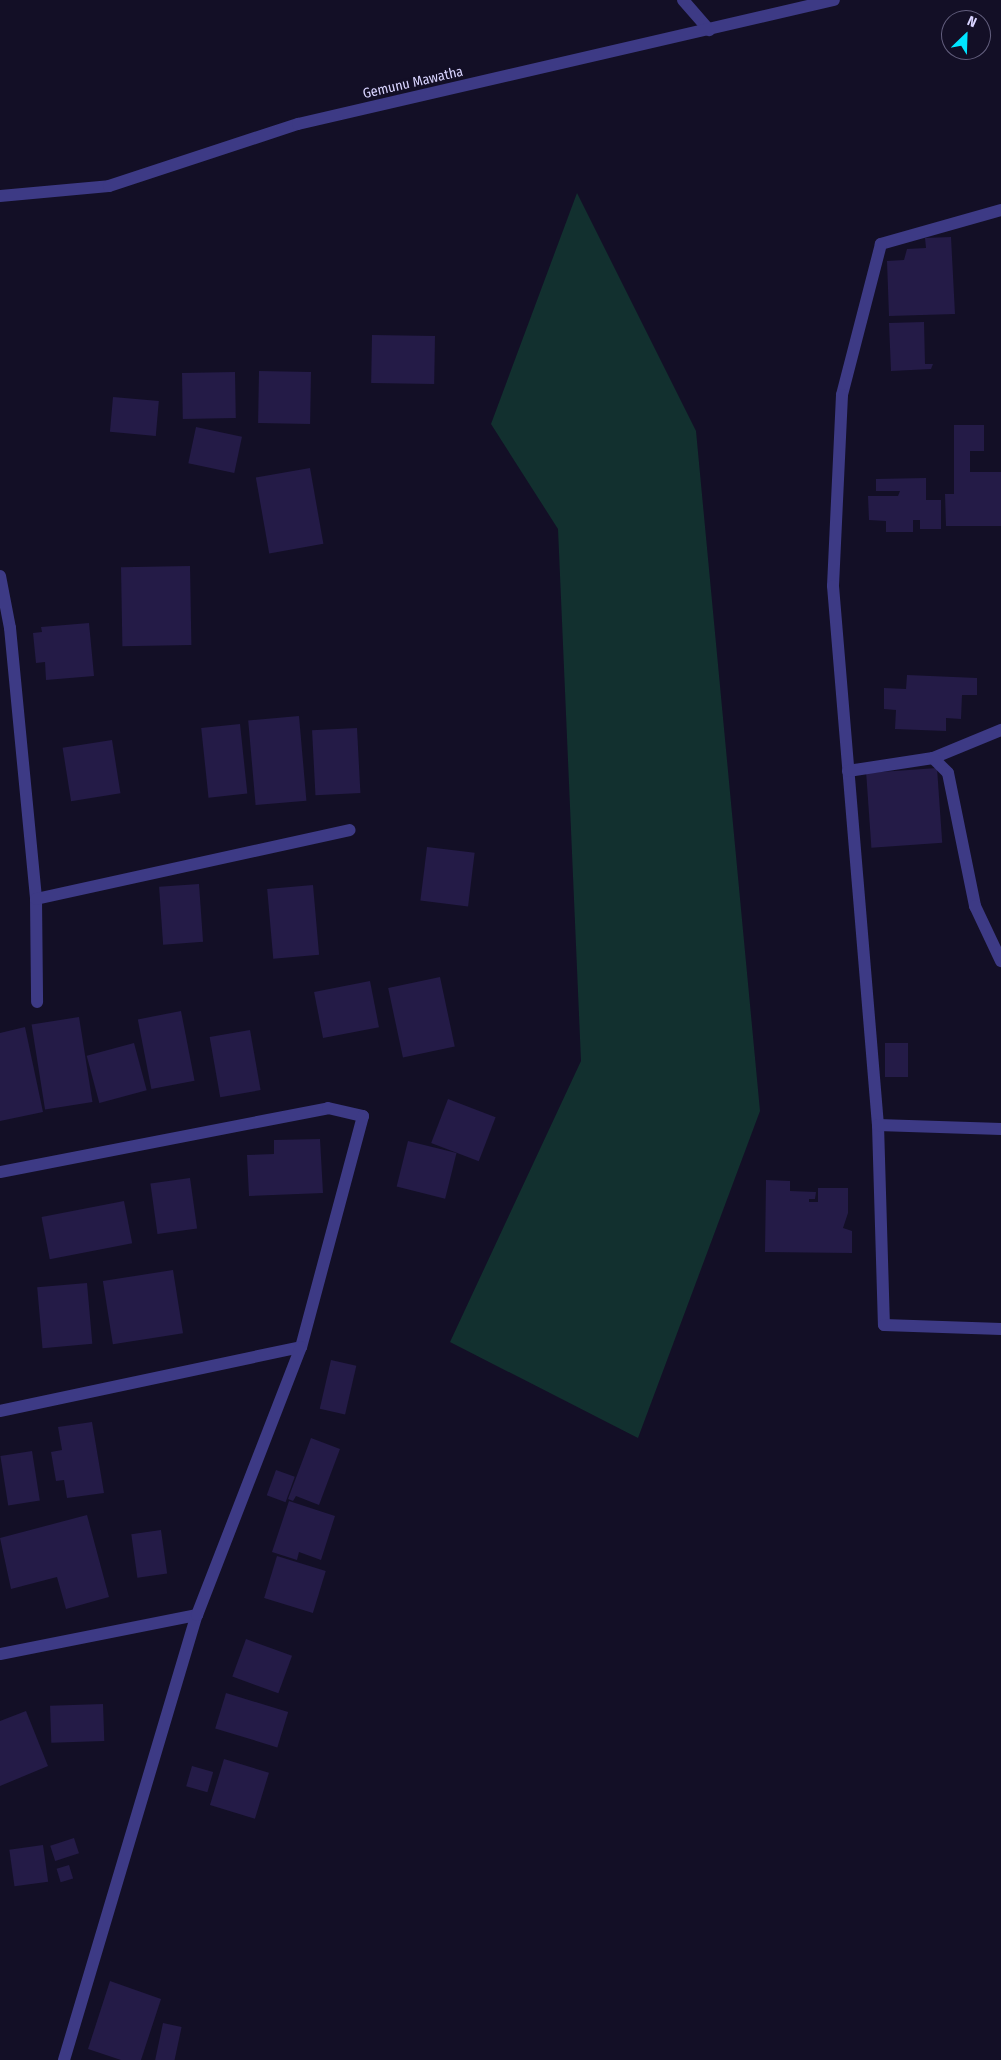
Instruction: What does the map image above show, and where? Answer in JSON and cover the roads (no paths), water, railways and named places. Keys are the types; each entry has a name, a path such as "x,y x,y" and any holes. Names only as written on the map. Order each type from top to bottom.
{"street":[{"path":"683,0 709,30"},
{"name":"Gemunu Mawatha","path":"0,196 109,186 298,124 834,0"},
{"path":"1001,210 881,244 842,396 833,586 878,1125 884,1325 1001,1329"},
{"path":"0,576 10,628 36,899 37,1002"},
{"path":"848,771 933,758 1001,730"},
{"path":"933,758 948,772 975,906 1001,961"},
{"path":"36,899 350,830"},
{"path":"0,1172 328,1108 363,1116 301,1347 197,1615 64,2060"},
{"path":"878,1125 1001,1129"},
{"path":"0,1411 301,1347"},
{"path":"0,1654 197,1615"}]}
